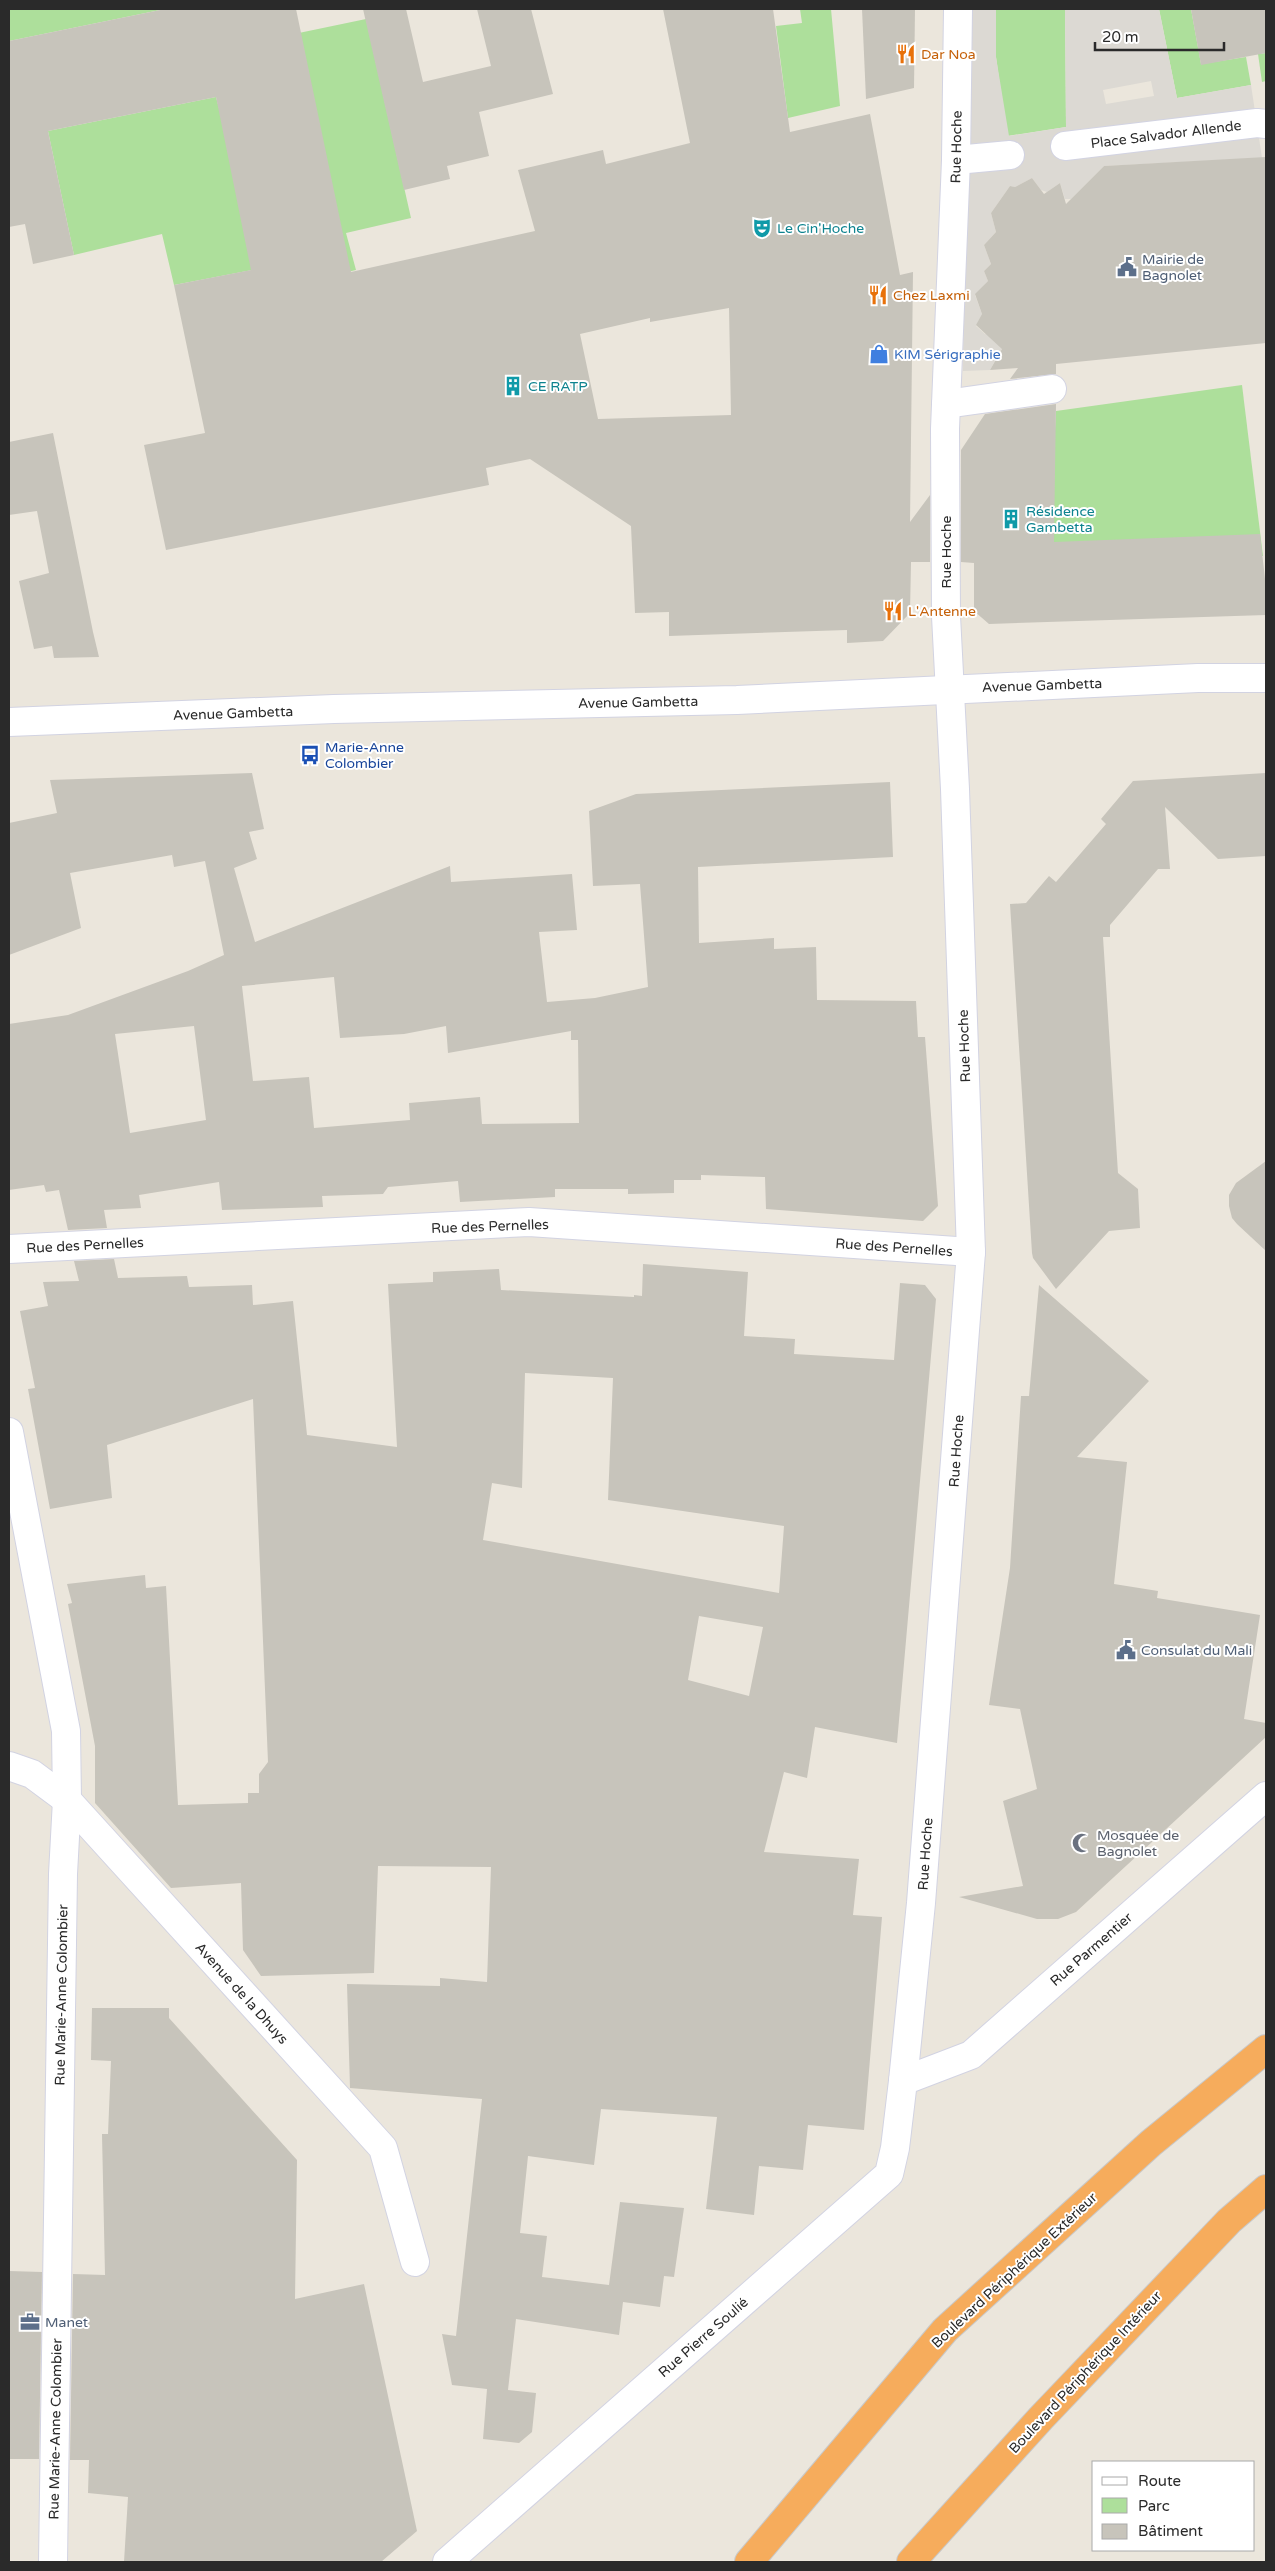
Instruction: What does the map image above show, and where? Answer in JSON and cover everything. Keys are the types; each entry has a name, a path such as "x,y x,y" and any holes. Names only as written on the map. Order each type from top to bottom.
{"highway":[{"name":"Boulevard Périphérique Extérieur","path":"749,2562 945,2330 1151,2143 1266,2049"},
{"name":"Boulevard Périphérique Intérieur","path":"911,2562 1047,2411 1229,2221 1266,2190"}],"street":[{"name":"Rue Hoche","path":"903,2081 921,1903 971,1252 956,798 946,616 946,404 956,160 958,9"},
{"name":"Place Salvador Allende","path":"1066,146 1257,123 1266,124"},
{"path":"956,160 1010,155"},
{"path":"946,404 1052,389"},
{"name":"Avenue Gambetta","path":"9,722 334,709 737,700 1198,678 1266,678"},
{"name":"Rue des Pernelles","path":"9,1249 529,1222 971,1252"},
{"name":"Rue Marie-Anne Colombier","path":"9,1432 15,1505 66,1731 67,1800 63,1894 53,2562"},
{"name":"Avenue de la Dhuys","path":"9,1766 32,1774 67,1800 383,2148 415,2262"},
{"name":"Rue Parmentier","path":"903,2081 971,2055 1266,1796"},
{"name":"Rue Pierre Soulié","path":"447,2562 889,2174 895,2148 903,2081"}],"green space":[{"path":"9,9 165,9 9,41"},
{"path":"800,9 831,9 840,106 788,118 776,26 802,23"},
{"path":"996,9 1065,9 1066,127 1007,136 996,57"},
{"path":"1159,9 1191,9 1201,64 1246,57 1251,85 1177,98"},
{"path":"366,19 411,218 346,233 356,270 317,279 270,39"},
{"path":"1266,53 1266,81 1262,82 1258,54"},
{"path":"216,97 262,268 174,285 162,234 74,255 48,131"},
{"path":"1242,385 1263,556 1048,556 1056,411"}],"shaded area":[{"path":"967,9 996,9 996,57 1009,136 1066,127 1065,9 1159,9 1177,98 1251,85 1262,158 1104,166 1071,199 1065,199 1060,183 1047,192 1041,190 1032,178 1015,187 1010,186 991,213 996,232 984,245 991,264 984,271 988,281 975,295 982,314 976,326 985,334 1008,338 990,370 963,371","holes":["1151,81 1154,96 1106,104 1103,90"]}],"building":[{"path":"165,9 296,9 351,272 535,231 518,170 603,150 606,164 690,143 663,9 773,9 790,132 870,114 900,275 913,272 910,522 930,495 930,562 911,562 910,613 883,641 847,643 847,630 669,636 669,612 635,613 631,526 530,459 486,468 489,485 166,550 144,445 205,433 174,285 251,270 216,97 48,131 74,255 33,264 25,224 9,227 9,41","holes":["729,308 731,415 598,419 580,334 650,318 650,322"]},
{"path":"363,9 406,9 423,82 491,66 477,9 531,9 553,94 479,112 489,156 447,166 450,179 404,190"},
{"path":"862,9 915,9 914,88 866,99"},
{"path":"1191,9 1266,9 1266,53 1201,65"},
{"name":"Mairie de Bagnolet","path":"1266,157 1266,343 1056,364 1056,374 1010,379 1018,368 990,370 1002,349 976,325 982,314 975,294 988,281 984,271 991,264 984,245 996,232 991,213 1010,186 1015,187 1032,178 1044,194 1060,183 1066,204 1104,166"},
{"name":"Résidence Gambetta","path":"1056,404 1054,542 1260,534 1266,588 1266,615 989,624 974,611 974,563 961,562 961,450 985,414"},
{"path":"53,433 99,657 54,658 52,646 34,649 19,581 49,573 37,511 9,515 9,442"},
{"path":"252,773 264,829 249,832 257,859 234,868 255,942 450,866 451,882 572,874 577,930 539,932 547,1002 595,998 648,987 640,884 593,886 589,811 636,794 890,782 893,857 698,867 699,943 774,938 774,949 816,947 817,1000 916,1001 918,1037 925,1037 938,1206 923,1221 766,1209 765,1177 701,1175 701,1180 674,1180 674,1193 628,1194 628,1189 555,1189 555,1197 460,1202 458,1181 388,1187 383,1194 322,1196 323,1207 222,1210 219,1182 139,1195 141,1208 104,1210 107,1228 68,1230 59,1190 46,1192 44,1185 9,1190 9,1024 68,1015 188,971 224,955 205,861 174,867 172,855 70,873 81,928 9,955 9,823 57,813 50,780","holes":["334,977 340,1038 404,1034 446,1026 448,1053 571,1031 571,1040 578,1040 579,1123 482,1124 480,1097 409,1103 410,1120 314,1128 309,1077 253,1081 242,986","194,1026 206,1120 130,1133 115,1034"]},
{"path":"1266,773 1266,856 1218,859 1165,807 1170,869 1158,869 1110,925 1110,937 1103,937 1118,1173 1138,1189 1140,1228 1109,1231 1056,1289 1033,1258 1032,1253 1010,904 1026,903 1049,876 1056,882 1106,824 1101,819 1133,781"},
{"path":"1266,1161 1266,1251 1232,1218 1229,1195 1236,1183"},
{"path":"114,1259 118,1278 187,1276 189,1287 252,1285 253,1305 293,1301 307,1435 397,1447 388,1284 433,1282 433,1272 499,1269 501,1290 634,1297 634,1295 642,1296 643,1264 748,1272 744,1336 795,1339 794,1354 894,1360 900,1283 925,1285 936,1299 897,1743 815,1727 807,1778 784,1772 764,1852 859,1859 853,1915 882,1917 864,2130 808,2125 803,2170 759,2166 754,2215 706,2209 717,2117 601,2109 594,2165 528,2156 520,2233 547,2236 542,2277 609,2285 620,2202 684,2208 674,2277 664,2276 660,2307 623,2302 619,2335 516,2319 508,2390 536,2393 532,2432 519,2443 483,2439 487,2389 452,2385 442,2334 456,2336 482,2099 350,2088 347,1984 440,1986 440,1978 487,1982 491,1867 378,1866 374,1973 261,1976 243,1950 241,1883 171,1888 95,1803 95,1746 68,1604 72,1603 67,1584 145,1575 146,1588 166,1586 178,1805 248,1803 248,1793 259,1793 259,1774 268,1762 253,1399 107,1445 112,1498 50,1509 28,1389 35,1388 20,1311 48,1306 43,1282 79,1281 74,1261","holes":["525,1373 613,1378 608,1500 784,1526 779,1593 483,1540 492,1483 522,1488","699,1616 763,1627 749,1696 688,1680"]},
{"path":"1039,1285 1149,1381 1077,1457 1127,1462 1114,1584 1158,1591 1157,1598 1260,1615 1244,1719 1266,1723 1266,1737 1076,1912 1058,1919 1037,1919 959,1897 1023,1886 1003,1801 1037,1789 1020,1709 989,1705 1010,1568 1021,1396 1029,1396"},
{"path":"92,2008 169,2008 169,2018 297,2160 295,2299 364,2284 417,2531 381,2562 124,2562 128,2497 88,2493 89,2460 70,2460 73,2274 105,2275 102,2134 108,2134 111,2061 91,2060"},
{"path":"9,2271 42,2272 39,2459 9,2459"}],"place":[{"name":"Dar Noa","path":"906,54"},
{"name":"Le Cin'Hoche","path":"762,228"},
{"name":"Mairie de Bagnolet","path":"1127,267"},
{"name":"Chez Laxmi","path":"878,295"},
{"name":"KIM Sérigraphie","path":"879,354"},
{"name":"CE RATP","path":"513,386"},
{"name":"Résidence Gambetta","path":"1011,519"},
{"name":"L'Antenne","path":"893,611"},
{"name":"Marie-Anne Colombier","path":"310,755"},
{"name":"Consulat du Mali","path":"1126,1650"},
{"name":"Mosquée de Bagnolet","path":"1082,1843"},
{"name":"Manet","path":"30,2322"}]}
